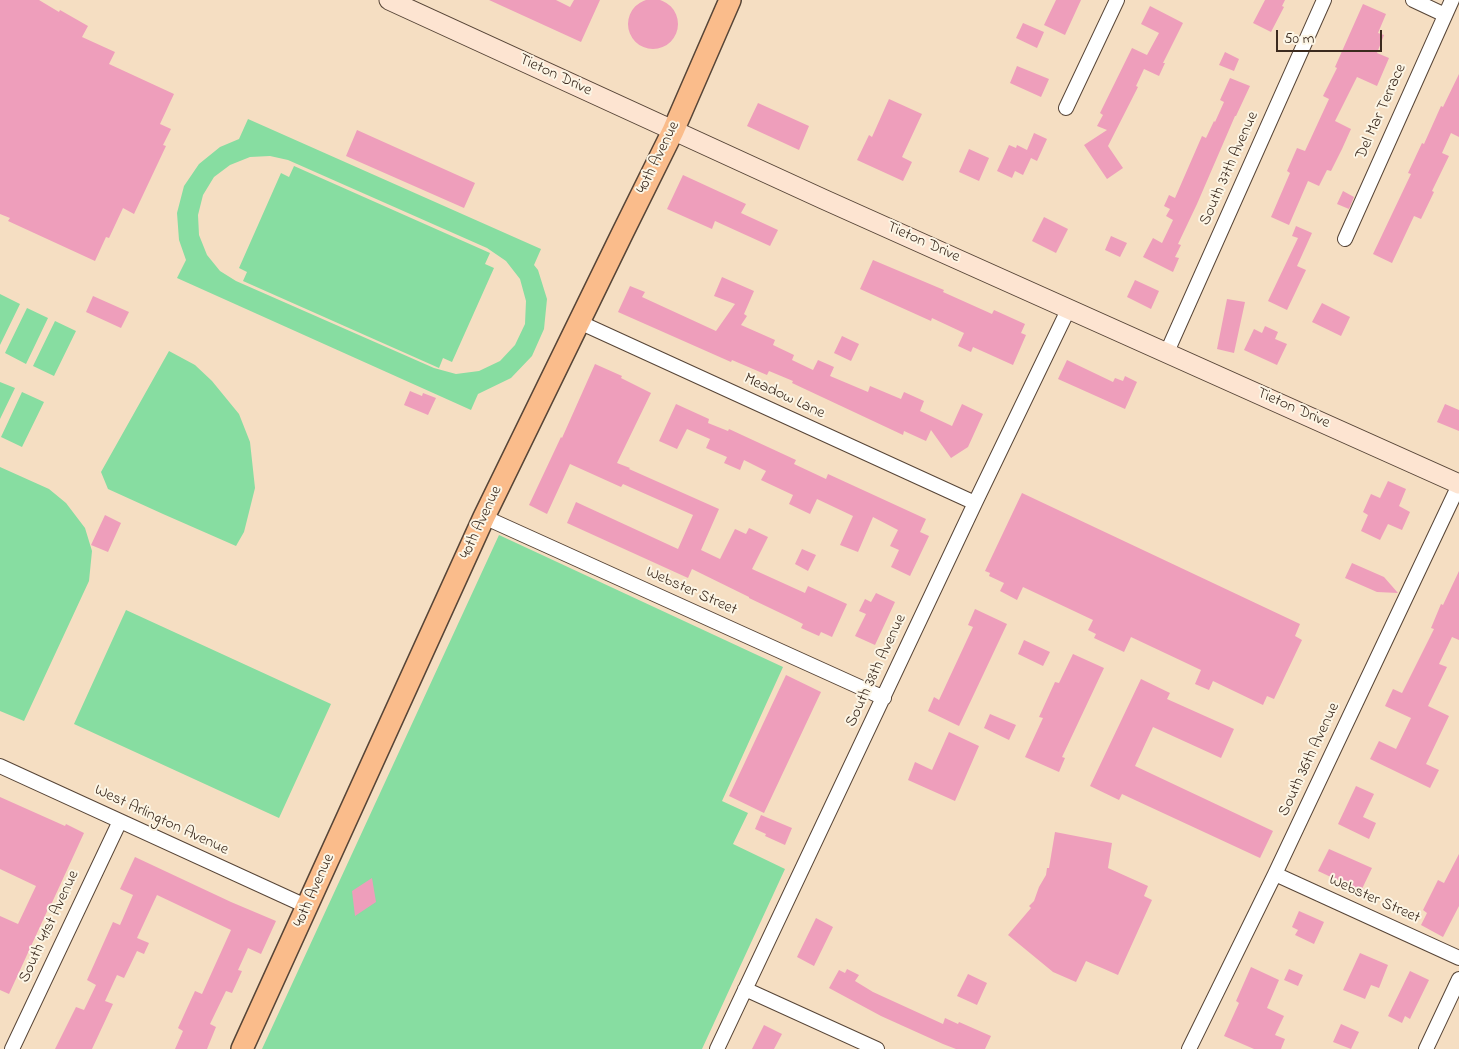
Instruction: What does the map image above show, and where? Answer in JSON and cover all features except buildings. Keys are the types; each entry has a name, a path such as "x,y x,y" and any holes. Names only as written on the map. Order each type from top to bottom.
{"main road":[{"name":"Tieton Drive","path":"389,0 673,131 1459,484"},
{"name":"40th Avenue","path":"242,1049 484,518 673,131 730,0"}],"street":[{"path":"1066,108 1117,0"},
{"name":"South 37th Avenue","path":"1167,352 1324,0"},
{"path":"1413,0 1445,15"},
{"name":"Del Mar Terrace","path":"1345,239 1452,0"},
{"name":"South 38th Avenue","path":"717,1049 1069,308"},
{"name":"Meadow Lane","path":"579,322 975,503"},
{"name":"South 36th Avenue","path":"1190,1049 1275,874 1459,484"},
{"name":"Webster Street","path":"484,518 884,698"},
{"name":"West Arlington Avenue","path":"0,766 308,907"},
{"name":"South 41st Avenue","path":"12,1049 120,821"},
{"name":"Webster Street","path":"1275,874 1459,958"},
{"path":"1426,1049 1459,979"},
{"path":"745,990 877,1049"}],"green space":[{"path":"248,119 541,249 534,265 538,270 547,299 544,329 532,356 511,378 478,394 471,410 177,278 186,260 179,240 177,213 184,186 199,164 220,147 239,139","holes":["270,156 288,160 487,248 506,261 520,279 526,301 525,324 515,345 500,361 479,371 456,374 434,368 236,281 220,271 207,255 199,235 198,215 203,195 214,177 230,165 250,157"]},
{"path":"294,166 490,253 485,264 494,268 452,362 443,358 439,368 243,281 247,272 239,268 281,173 289,177"},
{"path":"0,294 20,304 0,345"},
{"path":"27,308 48,318 26,364 5,353"},
{"path":"55,321 76,331 54,376 33,366"},
{"path":"169,351 195,365 212,381 239,414 250,442 255,488 244,532 236,546 108,489 101,472"},
{"path":"0,382 15,388 0,419"},
{"path":"22,392 44,402 22,447 1,437"},
{"path":"0,467 49,489 66,503 85,528 92,551 89,581 24,721 0,711"},
{"path":"499,535 783,667 722,801 748,813 733,844 785,869 702,1049 262,1049"},
{"path":"126,610 331,704 279,818 74,724"}]}
